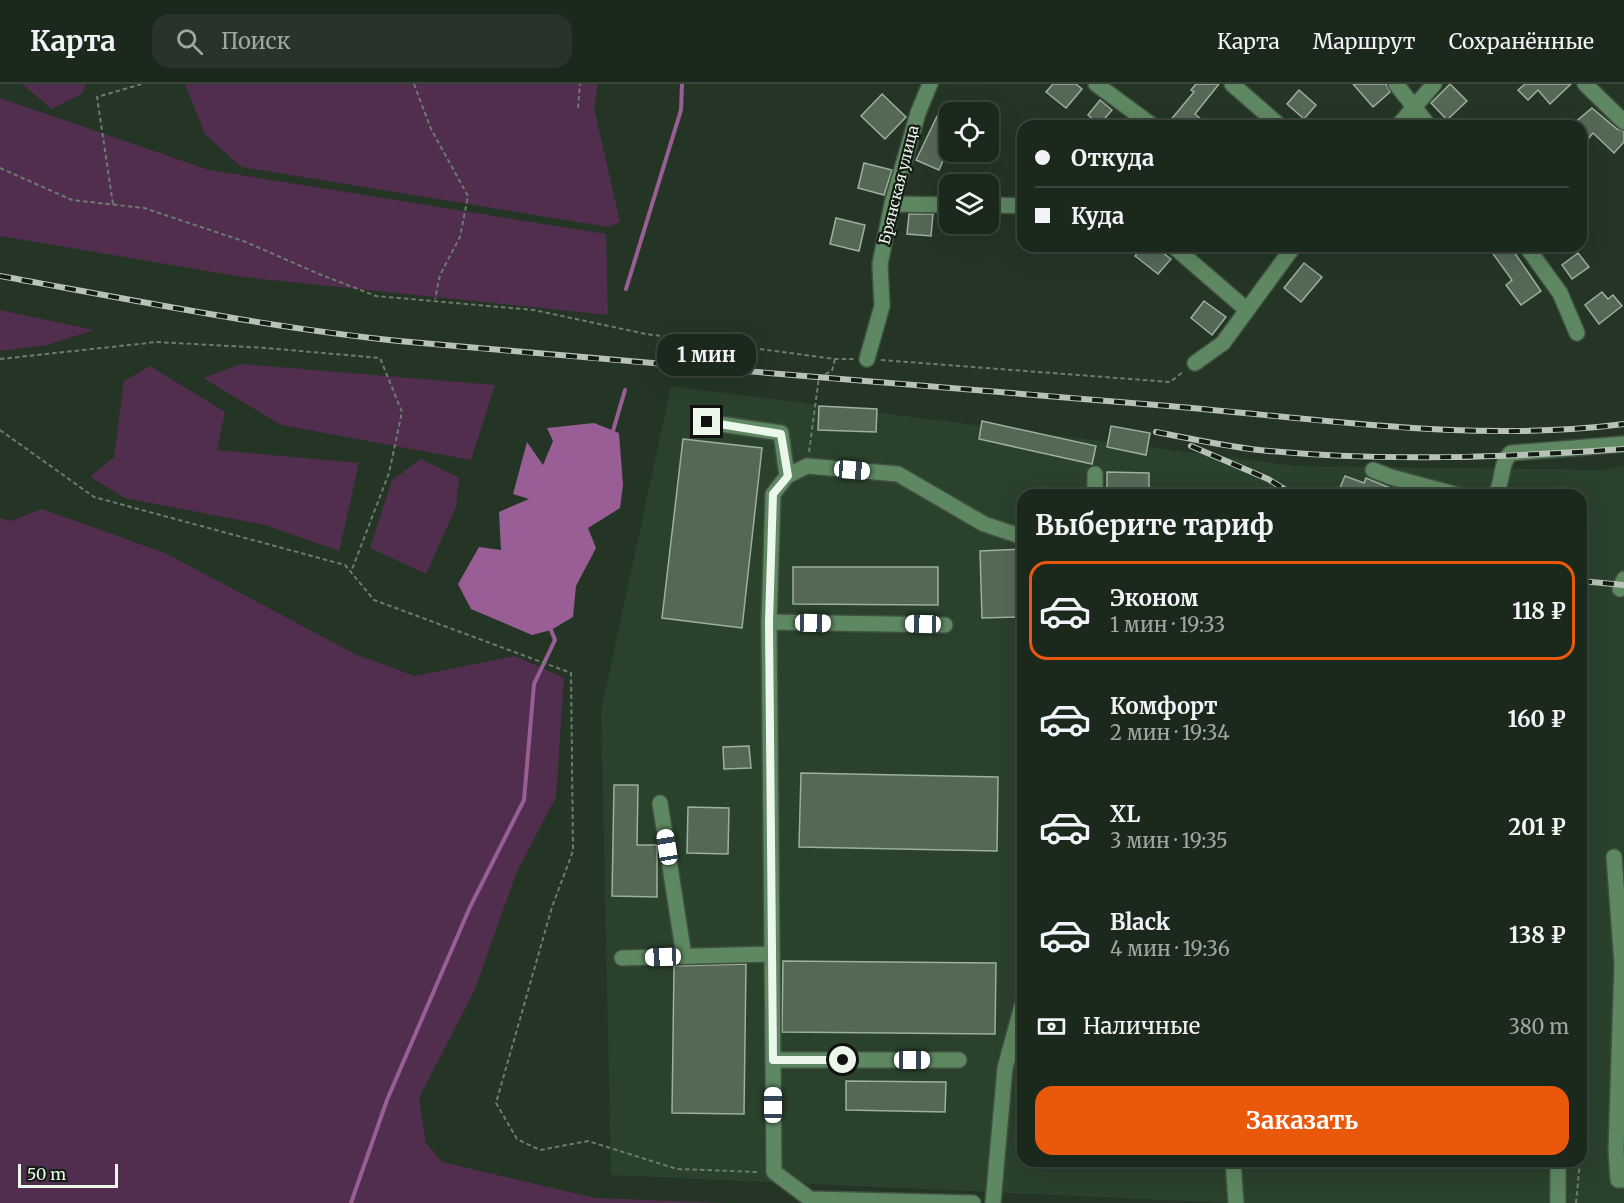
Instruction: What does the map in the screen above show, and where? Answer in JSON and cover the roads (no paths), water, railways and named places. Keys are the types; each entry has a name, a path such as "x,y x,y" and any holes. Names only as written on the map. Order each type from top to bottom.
{"street":[{"name":"Брянская улица","path":"867,359 882,306 879,264 892,204 918,113 930,84"},
{"path":"1096,84 1145,120"},
{"path":"1232,84 1273,120"},
{"path":"1396,84 1424,120"},
{"path":"1403,120 1434,84"},
{"path":"1585,84 1624,122"},
{"path":"892,204 939,205"},
{"path":"999,205 1017,206"},
{"path":"1180,252 1247,310"},
{"path":"1195,363 1223,343 1290,252"},
{"path":"1530,252 1560,293 1577,333"},
{"path":"707,422 781,434 788,476"},
{"path":"1500,489 1504,461 1510,453 1624,444"},
{"path":"973,1203 810,1199 774,1172 769,622 773,494 788,476 807,466 898,474 984,524 1017,535"},
{"path":"1373,470 1436,489"},
{"path":"1095,474 1095,489"},
{"path":"769,622 945,625"},
{"path":"660,803 684,956"},
{"path":"1614,857 1623,964 1616,1152 1618,1180 1624,1180"},
{"path":"622,958 772,954"},
{"path":"993,1203 1005,1068 1017,1024"},
{"path":"773,1060 959,1060"},
{"path":"1233,1167 1236,1203"},
{"path":"1557,1203 1558,1167"}],"waterway":[{"path":"626,289 681,110 682,84"},
{"path":"613,431 625,390"},
{"path":"351,1203 387,1100 470,907 524,800 534,684 555,640 551,630"}],"railway":[{"path":"0,276 249,321 399,341 1448,430 1507,431 1624,424"},
{"path":"1156,432 1255,450 1358,456 1491,456 1624,449"},
{"path":"1191,446 1268,479 1284,489"},
{"path":"1587,582 1624,585"}]}
